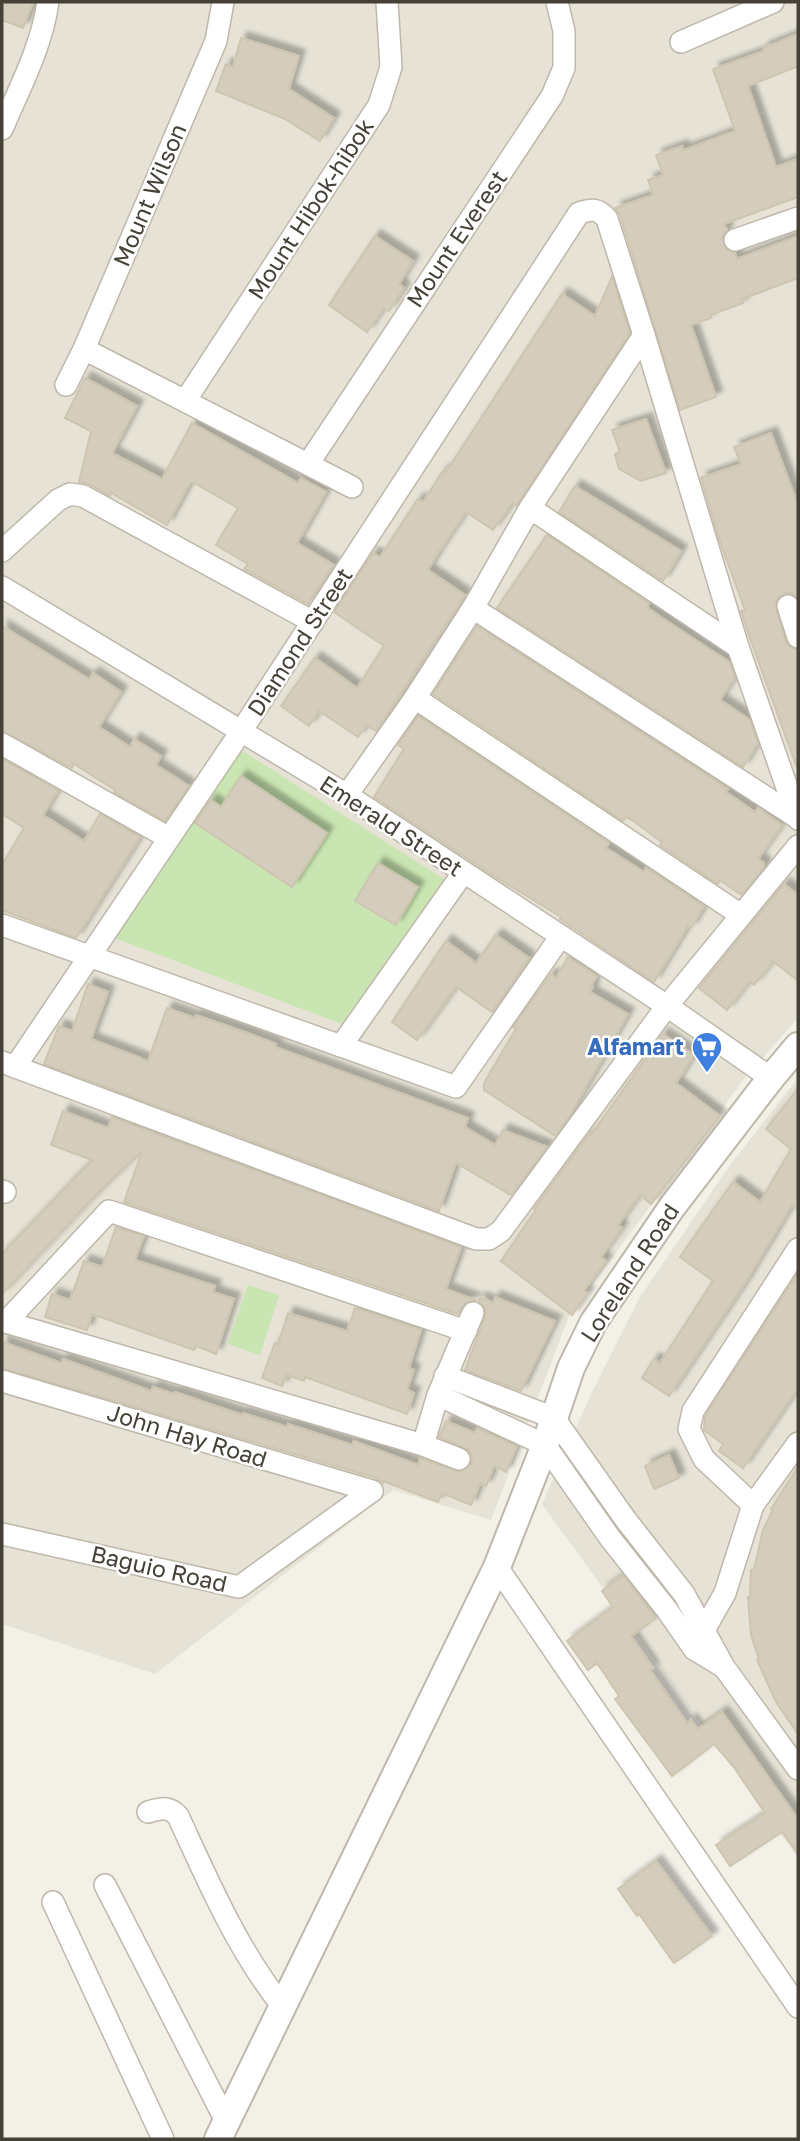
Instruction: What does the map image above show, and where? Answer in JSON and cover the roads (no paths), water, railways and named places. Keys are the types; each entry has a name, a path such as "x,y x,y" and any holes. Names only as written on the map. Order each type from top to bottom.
{"street":[{"path":"2,129 32,58 48,2"},
{"name":"Mount Wilson","path":"66,385 84,349 216,41 223,2"},
{"name":"Mount Hibok-hibok","path":"185,401 379,105 391,66 387,2"},
{"name":"Mount Everest","path":"308,464 552,96 564,68 564,31 557,2"},
{"path":"681,42 773,2"},
{"name":"Diamond Street","path":"8,1064 88,956 242,730 579,213 592,209 600,211 607,219 644,335"},
{"path":"735,240 798,218"},
{"path":"347,795 415,698 473,608 530,508 644,335"},
{"path":"644,335 738,646 798,819"},
{"path":"84,349 352,487"},
{"path":"2,551 58,500 70,494 83,496 313,622"},
{"path":"530,508 738,646"},
{"name":"Emerald Street","path":"2,587 347,795 667,1006 771,1078"},
{"path":"788,606 798,637"},
{"path":"473,608 798,819"},
{"path":"415,698 741,915"},
{"path":"2,744 169,838"},
{"path":"8,1064 476,1239 489,1239 500,1231 667,1006 798,846"},
{"path":"341,1046 463,873"},
{"path":"2,925 456,1087 561,936"},
{"name":"Loreland Road","path":"222,2131 497,1567 572,1368 593,1323 672,1207 798,1046"},
{"path":"424,1445 442,1385 469,1322 109,1211 4,1322 424,1445 460,1459"},
{"path":"753,1505 704,1459 689,1429 693,1410 798,1249"},
{"name":"John Hay Road","path":"2,1381 372,1491"},
{"path":"442,1385 554,1418 626,1520 684,1594 699,1640"},
{"path":"442,1385 545,1445 610,1538 667,1610 724,1667 798,1769"},
{"path":"699,1640 725,1593 753,1505 798,1443"},
{"name":"Baguio Road","path":"2,1534 239,1587 372,1491"},
{"path":"497,1567 798,2007"},
{"path":"148,1812 166,1808 178,1816 235,1938 259,1977 283,2007"},
{"path":"104,1885 222,2131"},
{"path":"53,1902 163,2139"}],"place":[{"name":"Alfamart","path":"707,1074"}]}
